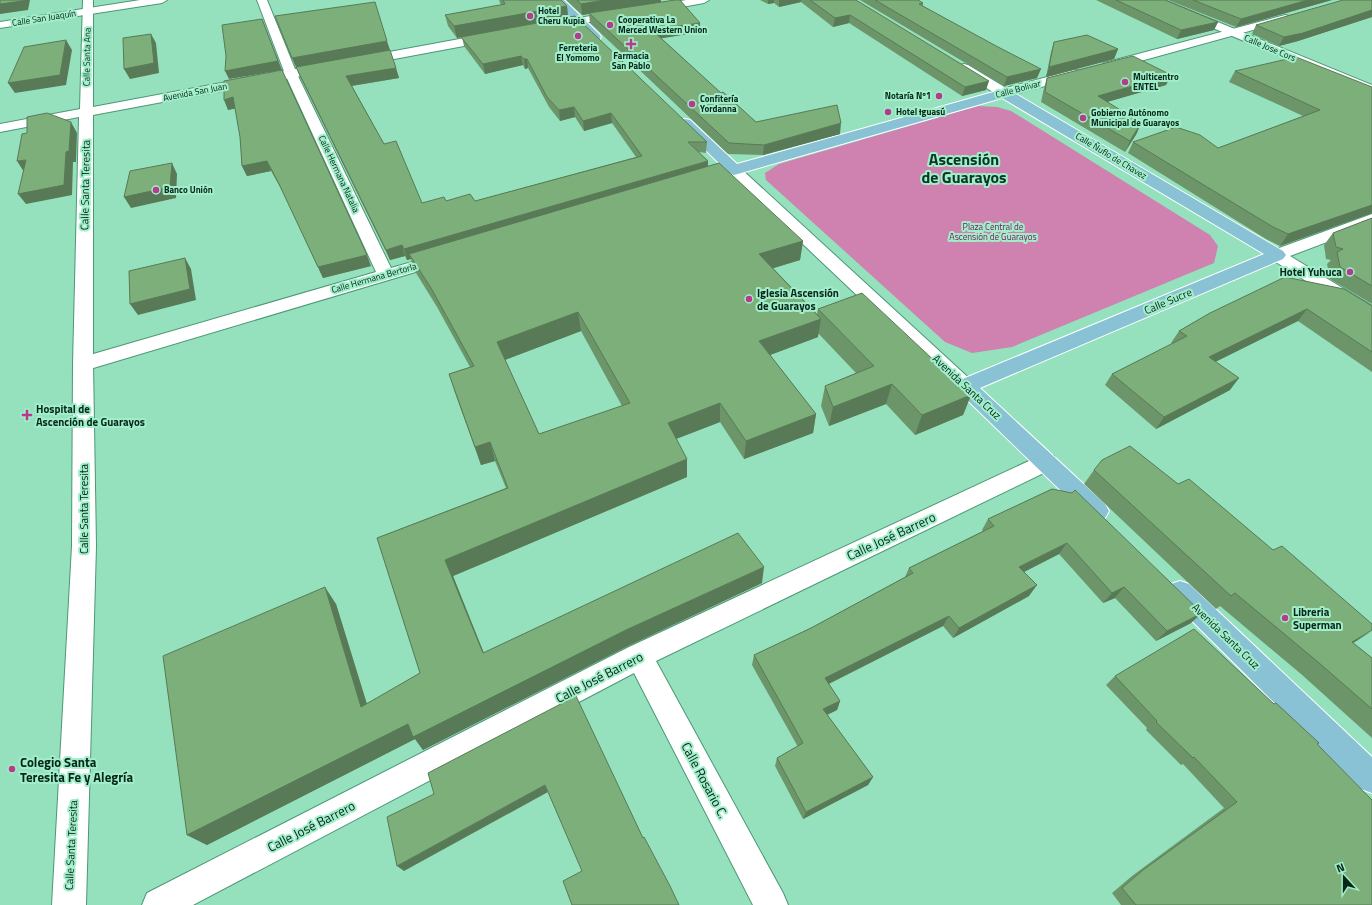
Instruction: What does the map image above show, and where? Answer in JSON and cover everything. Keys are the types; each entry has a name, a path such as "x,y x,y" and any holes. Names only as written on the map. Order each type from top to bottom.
{"main road":[{"path":"558,0 606,47"},
{"name":"Calle Bolivar","path":"734,170 1004,93"},
{"name":"Calle Ñuflo de Chavez","path":"1004,93 1277,255"},
{"name":"Avenida Santa Cruz","path":"678,117 734,170"},
{"name":"Calle Sucre","path":"965,386 1277,255"},
{"name":"Avenida Santa Cruz","path":"965,386 1114,528"},
{"name":"Avenida Santa Cruz","path":"1166,578 1372,778"}],"street":[{"name":"Calle San Juaquín","path":"0,25 88,6 162,0"},
{"name":"Calle Hermana Natalia","path":"262,0 291,74 386,275"},
{"path":"547,26 704,0"},
{"name":"Calle Jose Cors","path":"1154,0 1372,90"},
{"name":"Calle Santa Ana","path":"86,107 88,6"},
{"name":"Calle Bolivar","path":"1004,93 1294,16"},
{"path":"353,62 500,35"},
{"name":"Calle Ñuflo de Chavez","path":"950,60 1004,93"},
{"name":"Avenida San Juan","path":"0,116 86,107 338,65"},
{"name":"Avenida San Juan","path":"0,128 86,107"},
{"name":"Calle Santa Teresita","path":"69,905 84,546 83,364 86,107"},
{"path":"696,182 734,170"},
{"name":"Avenida Santa Cruz","path":"734,170 965,386"},
{"name":"Calle Sucre","path":"1277,255 1372,219"},
{"name":"Calle Hermana Bertorla","path":"83,364 462,252"},
{"name":"Calle Ñuflo de Chavez","path":"1277,255 1372,314"},
{"name":"Calle José Barrero","path":"159,905 639,656 1046,462"},
{"name":"Calle Rosario C.","path":"639,656 771,905"}],"green space":[{"name":"Plaza Central de Ascensión de Guarayos","path":"978,106 997,107 1011,111 1210,235 1218,246 1214,263 1012,347 972,353 945,342 766,180 765,173 779,164"}],"building":[{"path":"0,0 23,0 23,1 0,4"},
{"path":"503,0 561,0 567,6 454,26 445,15 505,4"},
{"path":"577,0 605,0 581,4"},
{"path":"680,0 700,23 652,30 721,93 723,92 756,122 837,105 841,123 764,145 729,143 589,13"},
{"path":"810,0 856,0 989,81 965,87 850,15 835,18"},
{"path":"875,0 918,0 923,3 919,4 1041,69 1007,77"},
{"path":"1116,0 1165,0 1218,22 1181,30"},
{"path":"1193,0 1308,0 1241,19"},
{"path":"1343,0 1372,0 1372,10 1303,33 1284,37 1256,25"},
{"path":"375,2 387,41 292,58 275,16"},
{"path":"575,16 707,142 688,142 708,161 404,249 402,245 386,250 296,67 390,50 396,68 346,76 384,144 396,141 422,203 444,197 446,201 470,194 475,201 642,156 611,113 583,121 574,107 559,110 547,97 527,59 524,59 521,56 483,64 461,37"},
{"path":"262,19 278,61 225,71 226,56 222,25"},
{"path":"151,34 154,63 124,69 123,38"},
{"path":"1087,35 1118,49 1049,67 1054,42"},
{"path":"66,40 60,75 8,83 24,47"},
{"path":"1133,56 1171,75 1098,96 1141,123 1130,141 1045,92 1047,78"},
{"path":"1296,57 1372,87 1372,205 1288,234 1273,227 1133,142 1176,127 1200,135 1218,148 1320,110 1235,71"},
{"path":"282,70 367,255 318,267 267,161 242,166 240,137 233,97 224,100 224,81"},
{"path":"47,113 71,122 69,151 66,152 64,185 18,194 26,160 17,161 22,134 27,133 27,117"},
{"path":"172,163 170,187 124,197 130,171"},
{"path":"719,163 803,241 759,254 821,319 759,341 816,414 746,441 720,403 668,423 687,459 445,560 483,653 738,533 764,567 626,630 413,737 408,724 187,835 163,656 325,587 361,707 420,673 377,538 508,488 490,442 475,447 449,374 474,366 431,288 409,254","holes":["578,312 630,403 539,434 497,342"]},
{"path":"1372,218 1372,286 1340,267 1337,252 1343,249 1336,247 1333,233"},
{"path":"185,258 190,289 130,304 129,271"},
{"path":"1285,277 1344,289 1372,306 1372,352 1307,309 1209,357 1239,378 1164,417 1112,374 1187,336 1179,331 1210,313"},
{"path":"862,293 971,395 922,415 892,384 833,407 825,386 874,366 818,309"},
{"path":"1130,446 1178,484 1189,479 1273,550 1282,546 1372,624 1372,630 1352,642 1372,658 1372,709 1235,593 1231,596 1094,470 1102,460"},
{"path":"1052,489 1072,493 1075,490 1202,613 1167,631 1124,587 1112,593 1067,543 1019,567 1037,585 959,628 949,616 825,678 840,701 823,709 873,777 806,812 777,758 803,743 754,655 811,628 913,573 909,568 994,526 988,519"},
{"path":"1194,629 1274,704 1276,703 1319,743 1317,744 1372,800 1372,905 1136,905 1122,888 1143,870 1237,802 1194,757 1193,758 1156,722 1157,721 1115,676"},
{"path":"576,696 643,838 644,837 679,905 572,905 563,881 582,871 545,785 397,866 387,817 434,794 428,773"}],"place":[{"name":"Hotel Cheru Kupia","path":"530,16"},
{"name":"Cooperativa La Merced Western Union","path":"610,25"},
{"name":"Ferreteria El Yomomo","path":"578,36"},
{"name":"Farmacia San Pablo","path":"631,44"},
{"name":"Multicentro ENTEL","path":"1125,82"},
{"name":"Notaría Nº1","path":"939,96"},
{"name":"Confitería Yordanna","path":"692,104"},
{"name":"Hotel Ɨguasú","path":"888,112"},
{"name":"Gobierno Autónomo Municipal de Guarayos","path":"1083,118"},
{"name":"Banco Unión","path":"156,190"},
{"name":"Hotel Yuhuca","path":"1350,272"},
{"name":"Iglesia Ascensión de Guarayos","path":"749,299"},
{"name":"Hospital de Ascención de Guarayos","path":"27,415"},
{"name":"Libreria Superman","path":"1285,618"},
{"name":"Colegio Santa Teresita Fe y Alegría","path":"12,769"}],"district":[{"name":"Ascensión de Guarayos","path":"964,168"}]}
